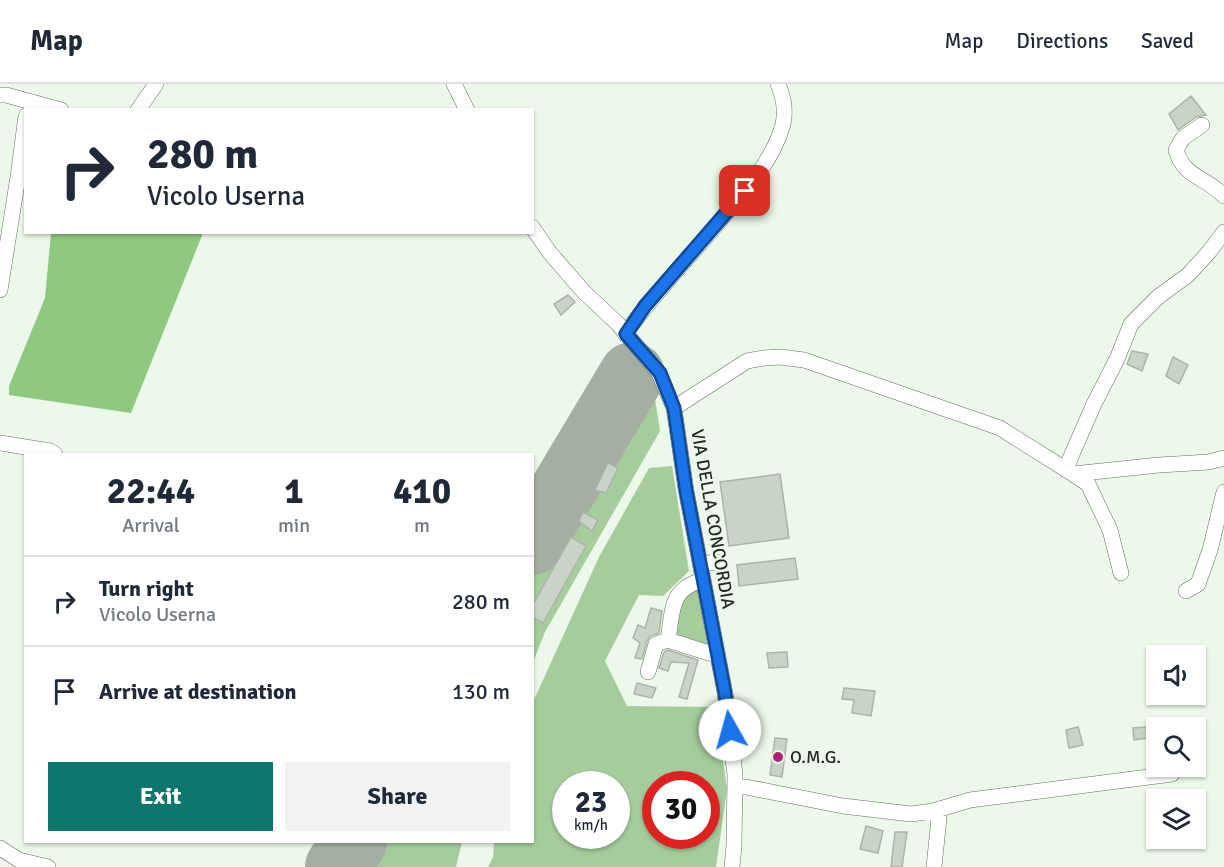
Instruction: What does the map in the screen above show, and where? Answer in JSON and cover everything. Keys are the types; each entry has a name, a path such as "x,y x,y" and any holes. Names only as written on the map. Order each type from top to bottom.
{"street":[{"path":"139,108 156,84"},
{"path":"454,84 467,108"},
{"path":"626,334 645,306 707,237 760,171 783,124 784,105 778,84"},
{"path":"0,95 6,95 25,108"},
{"path":"1202,125 1183,138 1176,150 1179,161 1187,171 1215,187 1224,196"},
{"path":"0,290 24,126"},
{"name":"VIA DELLA CONCORDIA","path":"534,231 584,292 626,334 660,373 674,408 686,490 725,693 735,775 732,867"},
{"path":"1070,472 1072,454 1131,324 1158,297 1188,275 1224,232"},
{"path":"674,408 747,361 780,357 804,360 1000,428 1088,484 1110,530 1121,573"},
{"path":"0,443 53,453"},
{"path":"1070,472 1209,462 1224,458"},
{"path":"1186,591 1198,585 1210,550 1224,492"},
{"path":"668,640 675,599 681,590 701,572 717,562"},
{"path":"648,672 656,644 668,640 717,654"},
{"path":"735,787 746,787 843,806 911,814 933,811 970,800 1149,777"},
{"path":"933,811 939,818 934,867"},
{"path":"0,848 14,864 48,867"}],"shaded area":[{"path":"51,234 203,234 131,413 9,395 9,386 45,298"},
{"path":"623,351 652,379 660,431 545,632 534,660 534,502"},
{"path":"672,466 689,571 663,596 639,595 605,661 627,706 715,707 727,789 720,839 720,771 642,771 642,849 719,849 716,867 488,867 493,857 494,843 534,843 534,700 599,557 649,468"},
{"path":"697,586 711,648 675,635 677,601"},
{"path":"332,843 462,843 456,867 317,867"}],"building":[{"path":"1191,96 1206,115 1196,117 1178,130 1169,114"},
{"path":"568,295 575,302 561,315 554,304"},
{"path":"1132,351 1148,354 1142,371 1127,364"},
{"path":"1173,357 1188,365 1179,384 1166,376"},
{"path":"608,463 618,468 606,493 595,490"},
{"path":"780,474 789,538 729,546 720,482"},
{"path":"583,512 598,520 592,531 579,521"},
{"path":"571,537 586,546 543,623 534,618 534,602"},
{"path":"795,558 798,579 739,586 737,565"},
{"path":"651,608 662,611 659,633 650,636 642,659 635,658 640,643 633,638 638,625 645,628"},
{"path":"668,650 698,660 687,699 679,697 689,663 671,662 668,671 659,668 664,652"},
{"path":"787,652 788,667 769,668 767,653"},
{"path":"637,683 656,688 652,698 634,694"},
{"path":"844,688 875,691 871,716 852,713 854,700 842,699"},
{"path":"1078,727 1083,745 1069,748 1066,730"},
{"path":"1146,727 1146,738 1134,740 1133,728"},
{"name":"O.M.G.","path":"775,738 787,739 782,777 770,775"},
{"path":"866,826 883,831 878,853 860,849"},
{"path":"895,832 907,832 902,867 891,867"}],"runway":[{"path":"534,539 632,375"},
{"path":"338,867 353,843"}],"place":[{"name":"O.M.G.","path":"778,757"}],"route":[{"path":"730,730 686,490 674,408 660,373 626,334 645,306 745,191"}]}
